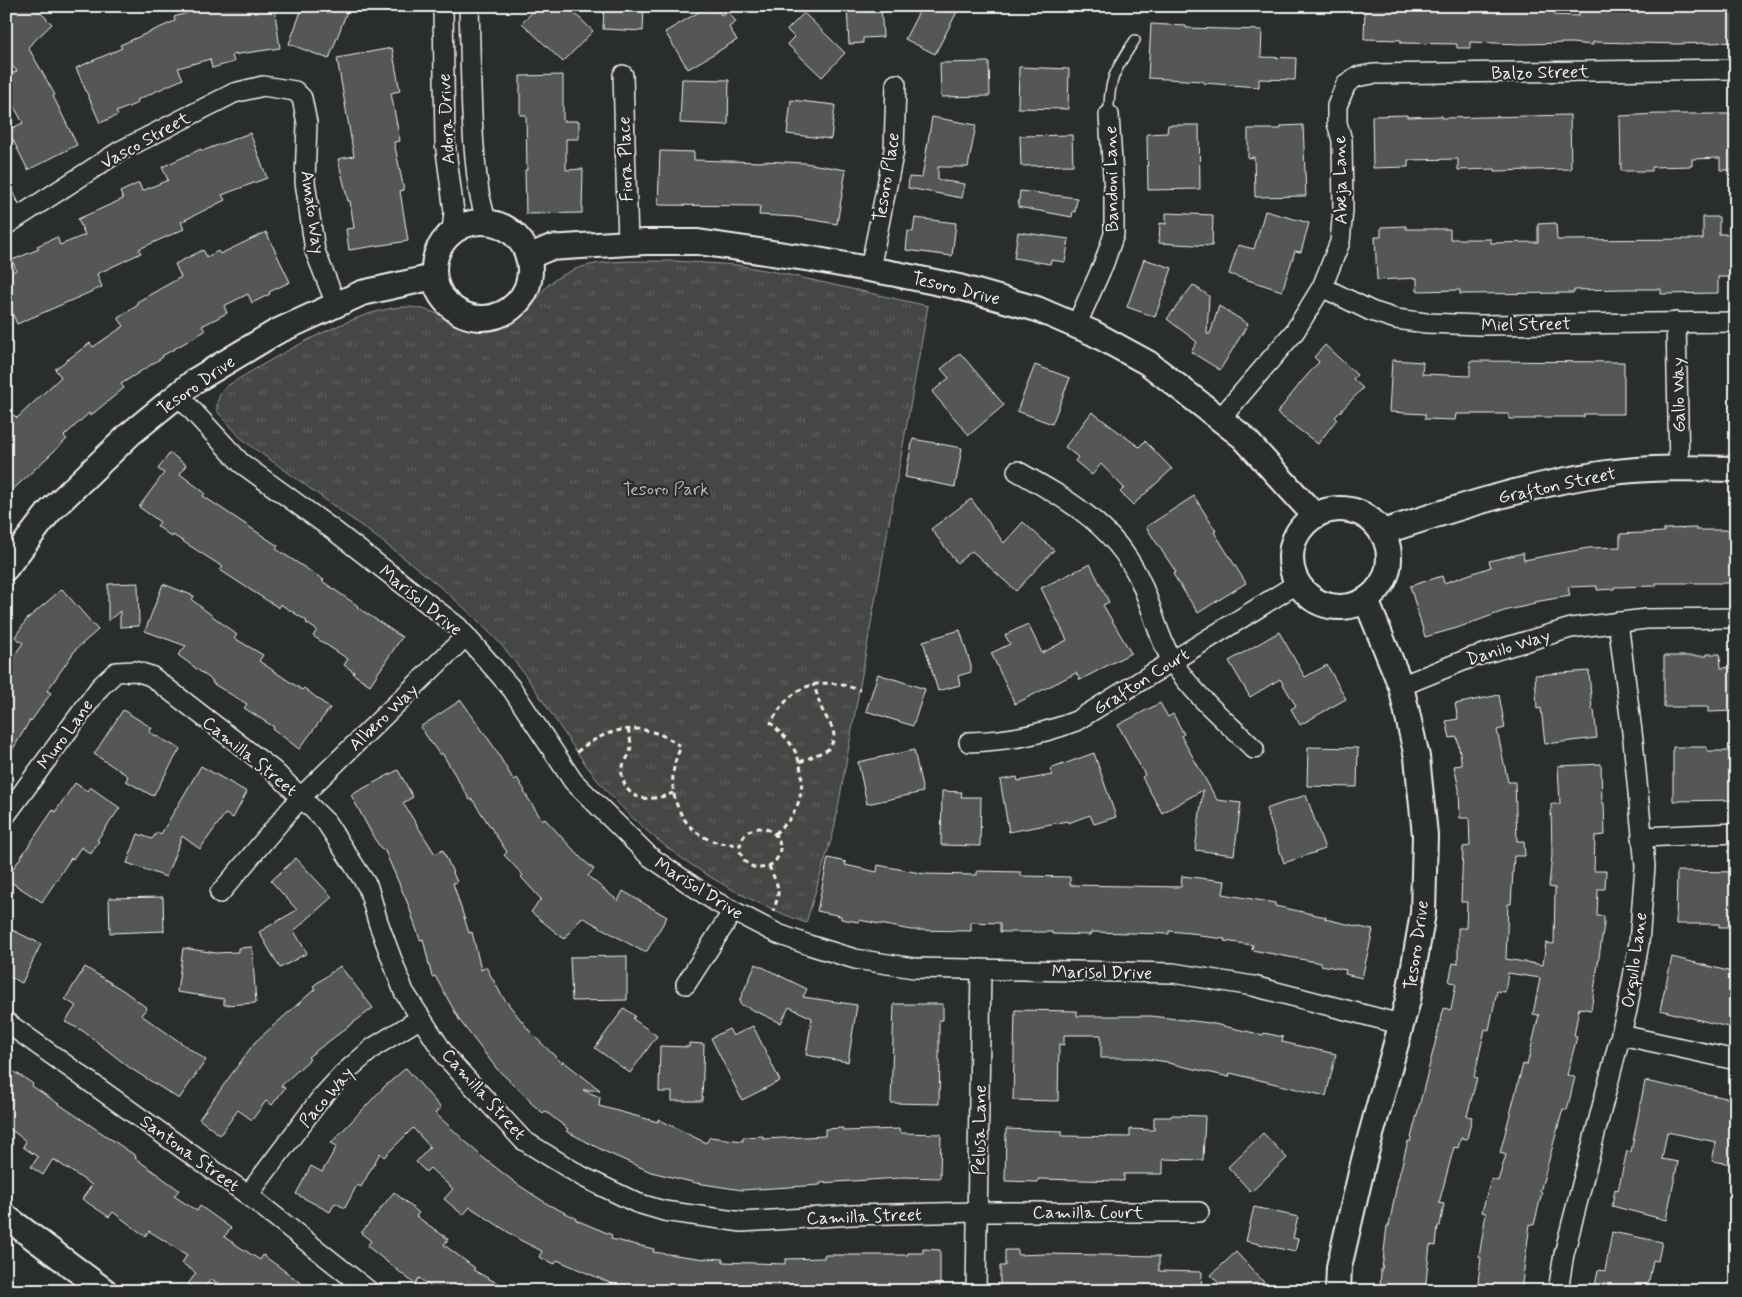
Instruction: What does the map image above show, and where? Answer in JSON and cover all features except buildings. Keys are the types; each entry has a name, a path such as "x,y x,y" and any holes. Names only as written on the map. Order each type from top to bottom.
{"street":[{"name":"Adora Drive","path":"443,6 445,135 454,212 452,232"},
{"name":"Adora Drive","path":"469,6 471,98 475,150 479,193 486,222"},
{"name":"Balzo Street","path":"1346,84 1356,77 1373,74 1736,70"},
{"name":"Fiora Place","path":"623,75 628,243"},
{"name":"Tesoro Place","path":"870,269 894,150 896,84"},
{"name":"Abeja Lane","path":"1220,419 1296,331 1322,287 1340,242 1343,210 1342,140 1337,123 1337,106 1346,84"},
{"name":"Vasco Street","path":"11,222 120,152 234,93 263,86 295,91"},
{"name":"Amato Way","path":"295,91 302,98 307,123 305,182 315,251 336,304"},
{"name":"Bandoni Lane","path":"1076,326 1104,263 1114,234 1114,192 1109,115"},
{"path":"6,201 11,222"},
{"path":"474,222 486,222 500,225 513,233 522,244 528,257 530,272 527,288 519,301 507,311 492,317 476,318 461,313 448,304 439,292 434,277 434,264 437,252 452,232 474,222"},
{"name":"Tesoro Drive","path":"528,257 549,248 628,243 698,242 812,258 870,269 959,287 1036,309 1093,333 1148,362 1243,437 1314,516"},
{"name":"Tesoro Drive","path":"6,568 50,512 130,434 196,380 276,332 336,304 362,293 434,277"},
{"name":"Miel Street","path":"1322,287 1396,320 1426,323 1479,325 1736,322"},
{"name":"Gallo Way","path":"1676,322 1679,468"},
{"name":"Marisol Drive","path":"178,395 242,463 332,528 458,627 512,689 573,782 649,856 716,902 733,911 778,934 855,959 914,968 1173,974 1253,986 1400,1024"},
{"name":"Grafton Street","path":"1383,532 1456,508 1544,484 1607,473 1679,468 1736,469"},
{"path":"1017,471 1066,498 1113,539 1127,557 1138,576 1152,614 1173,661 1189,685 1254,749"},
{"path":"1330,510 1352,510 1371,519 1383,532 1389,550 1388,570 1379,588 1366,600 1349,606 1328,605 1312,598 1298,583 1291,564 1292,546 1301,528 1314,516 1330,510"},
{"name":"Grafton Court","path":"969,742 1019,738 1062,727 1076,721 1298,583"},
{"name":"Tesoro Drive","path":"1338,1291 1339,1267 1400,1024 1408,1000 1423,913 1425,835 1417,757 1401,686 1366,600"},
{"name":"Danilo Way","path":"1401,686 1470,658 1571,628 1646,619 1736,618"},
{"name":"Orqullo Lane","path":"1558,1291 1564,1254 1627,1010 1639,943 1645,866 1633,740 1618,622"},
{"name":"Albero Way","path":"220,893 301,797 466,636"},
{"name":"Muro Lane","path":"6,815 100,687 116,672 135,672"},
{"name":"Camilla Street","path":"135,672 151,676 274,771 326,822 368,888 378,922 404,992 447,1058 523,1140 583,1177 637,1203 664,1211 742,1222 852,1215 977,1212"},
{"path":"1642,837 1736,833"},
{"path":"686,984 733,911"},
{"name":"Pelusa Lane","path":"976,1291 981,969"},
{"name":"Paco Way","path":"248,1195 320,1098 343,1074 374,1047 421,1018"},
{"name":"Santona Street","path":"6,1022 248,1195 369,1291"},
{"path":"1621,1035 1736,1060"},
{"name":"Camilla Court","path":"977,1212 1199,1212"},
{"path":"6,1217 105,1291"}],"lane":[{"path":"1109,115 1109,90 1112,78 1135,40"}],"path":[{"path":"775,834 792,816 798,805 802,776 796,752 790,742 771,724 786,700 813,684 836,684 860,690"},
{"path":"800,762 827,750 834,734 831,723 822,710 813,684"},
{"path":"628,729 630,750 622,769 626,788 644,798 674,793"},
{"path":"577,752 593,739 605,733 628,729 658,734 675,742 681,747 672,774 674,793 682,815 709,839 741,845"},
{"path":"755,828 768,829 775,834 780,844 780,850 778,857 769,866 762,868 749,864 741,854 741,845 744,835 755,828"},
{"path":"769,866 779,889 779,896 773,911"}],"green space":[{"name":"Tesoro Park","path":"675,261 736,265 776,272 928,306 834,830 806,923 748,898 720,883 693,866 643,828 599,782 510,655 479,622 410,563 252,447 240,437 217,411 219,398 227,386 290,349 342,324 367,315 390,309 410,307 433,312 467,327 485,329 503,325 519,317 533,305 549,284 573,270 610,262"}]}
